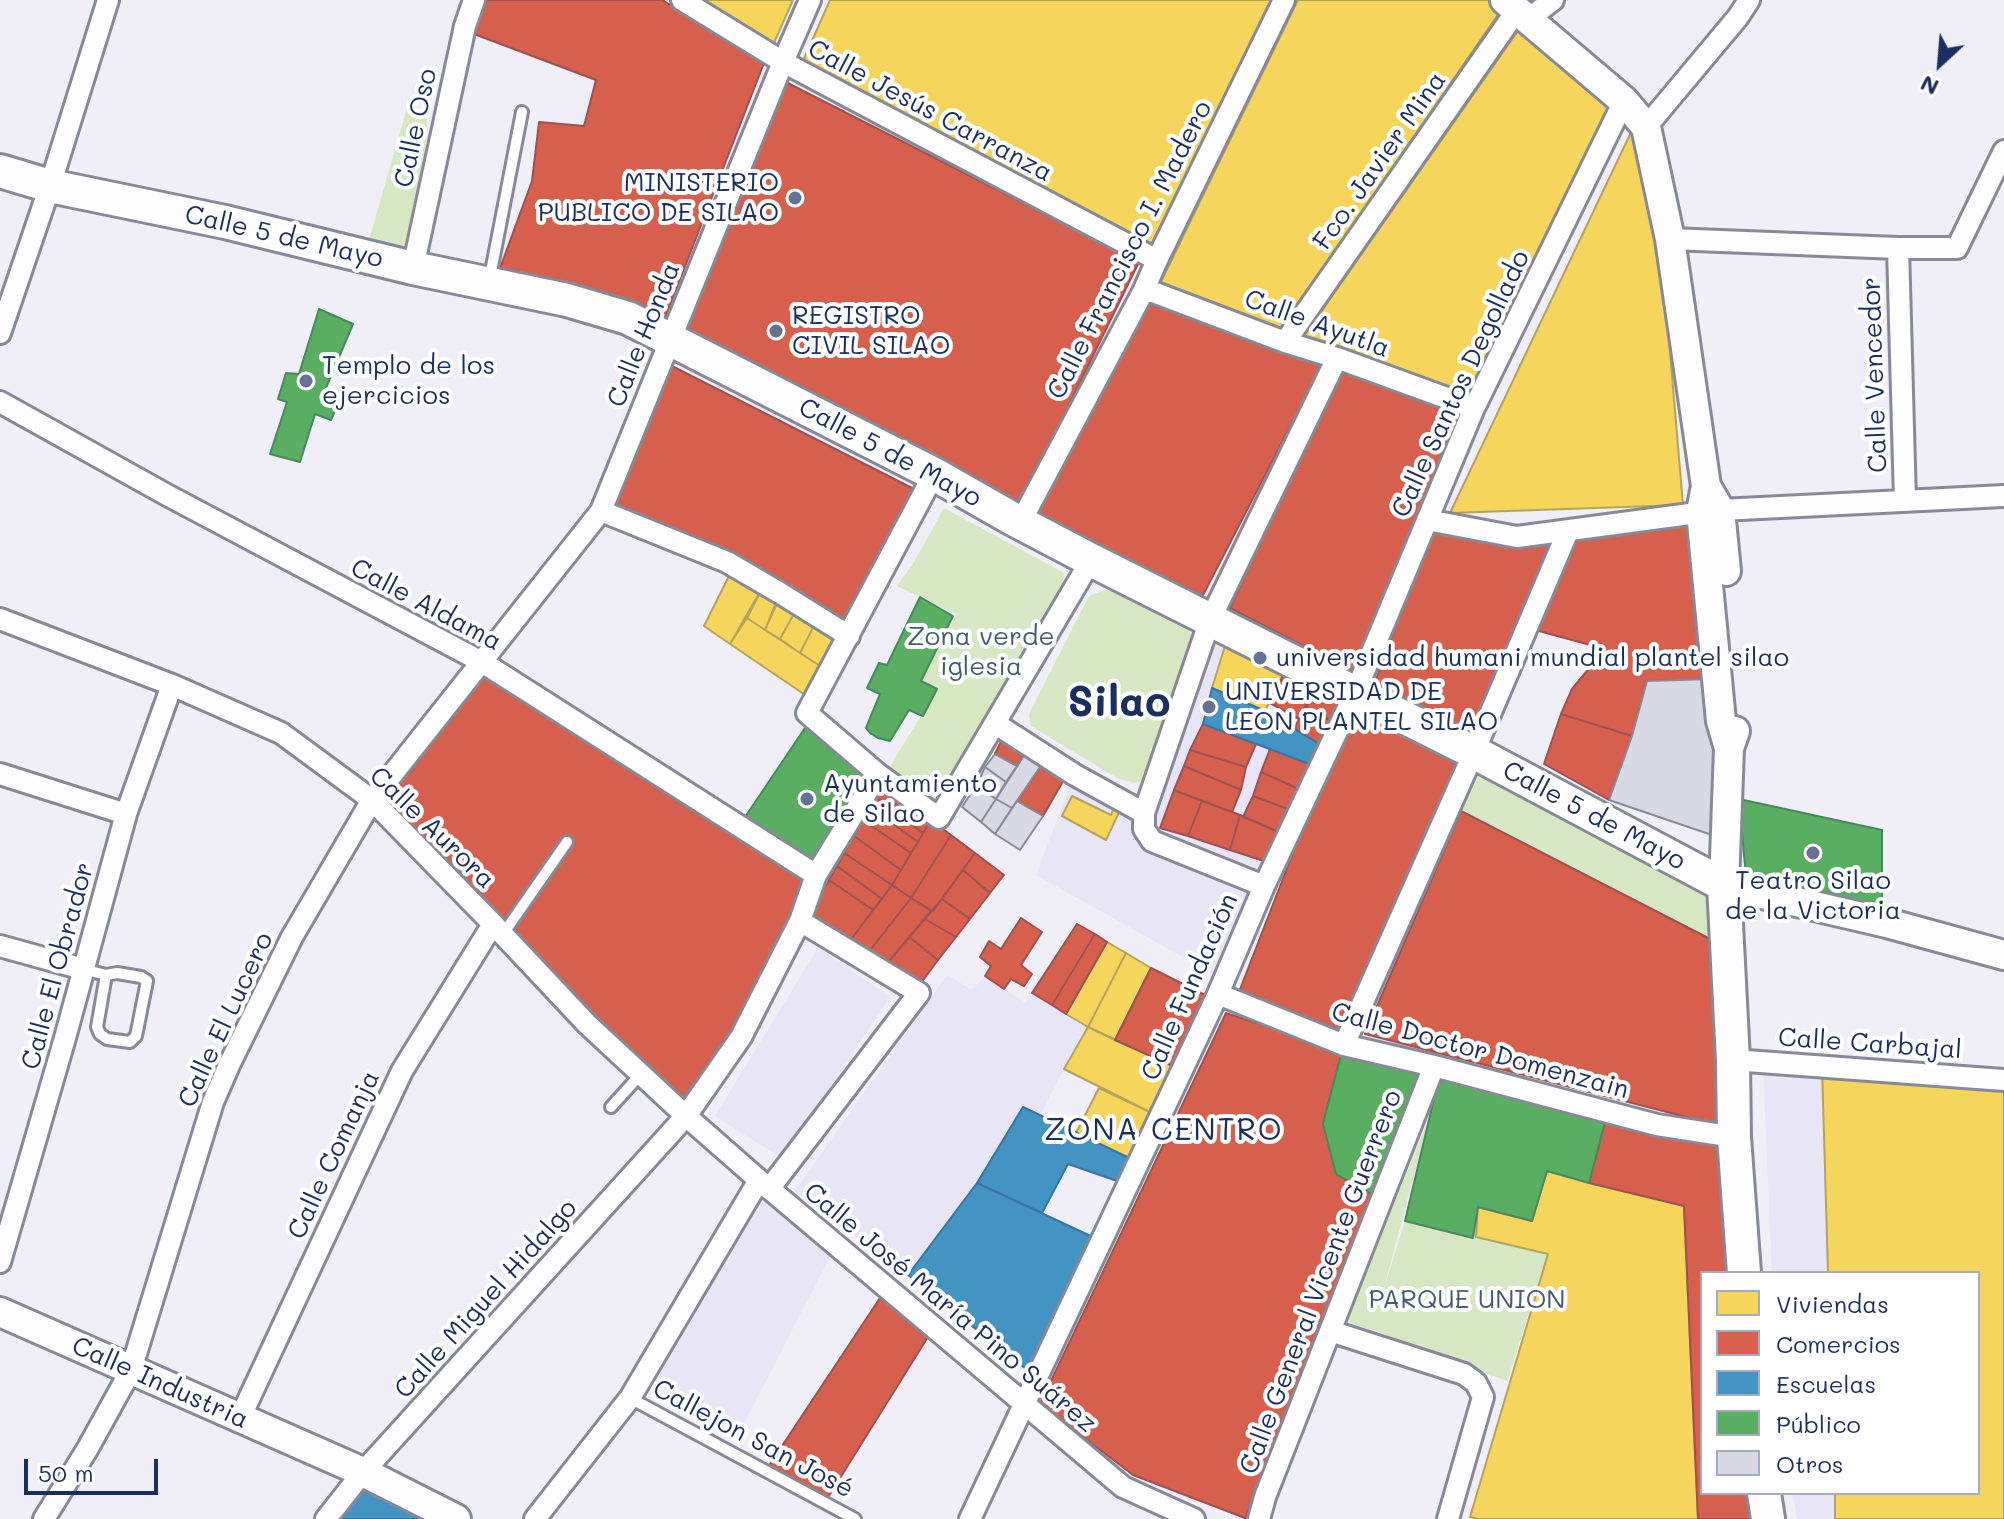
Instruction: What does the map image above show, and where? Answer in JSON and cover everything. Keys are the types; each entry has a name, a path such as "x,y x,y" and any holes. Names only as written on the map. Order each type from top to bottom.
{"main road":[{"name":"Calle 5 de Mayo","path":"0,171 50,186 225,222 413,268 567,300 628,318 934,474 1091,560 1474,752 1724,885"},
{"path":"1724,885 1734,1137 1744,1271"},
{"path":"1764,1495 1768,1519"}],"street":[{"path":"0,333 108,0"},
{"name":"Calle Oso","path":"413,268 465,26 474,0"},
{"name":"Calle Jesús Carranza","path":"682,0 783,62 1157,260"},
{"name":"Calle Honda","path":"482,662 601,511 810,0"},
{"name":"Calle Francisco I. Madero","path":"1020,523 1143,292 1284,0"},
{"name":"Fco. Javier Mina","path":"1285,342 1516,10 1553,0"},
{"path":"1646,127 1749,0"},
{"path":"1516,10 1624,101 1646,127 1670,239 1709,503 1721,721 1729,748 1724,885 1887,923 2004,955"},
{"name":"Calle Santos Degollado","path":"1355,693 1474,408 1624,101"},
{"path":"1670,239 1957,248 2004,151"},
{"name":"Calle Vencedor","path":"1898,248 1905,501"},
{"name":"Calle Ayutla","path":"1143,292 1153,292 1474,408"},
{"path":"1264,886 1152,841 1144,829 1144,813 1210,620 1337,358"},
{"name":"Calle Aldama","path":"0,402 167,495 482,662 816,875"},
{"path":"934,474 807,713 878,774 939,818 1091,560"},
{"path":"1427,520 1517,537 1568,531 1709,503 1905,501 2004,496"},
{"path":"601,511 727,562 849,636"},
{"path":"1344,1045 1568,531"},
{"name":"Calle Aurora","path":"0,619 172,685 281,733 372,800 587,1024 686,1116"},
{"name":"Calle El Lucero","path":"44,1519 131,1370 213,1102 292,937 372,800 482,662"},
{"name":"Calle El Obrador","path":"0,1262 126,814 172,685"},
{"name":"Calle Fundación","path":"970,1519 1218,994 1264,886 1355,693"},
{"path":"996,724 1075,775 1144,813"},
{"path":"0,774 126,814"},
{"name":"Calle Miguel Hidalgo","path":"326,1519 363,1472 686,1116 741,1037 800,921 816,875 878,774"},
{"path":"535,1519 630,1398 764,1185 919,993 800,921"},
{"name":"Calle Comanja","path":"240,1418 402,1071 498,929"},
{"path":"0,946 83,969"},
{"name":"Calle Doctor Domenzain","path":"1218,994 1344,1045 1657,1125 1734,1137"},
{"name":"Calle Carbajal","path":"1733,1060 2004,1080"},
{"name":"Calle General Vicente Guerrero","path":"1259,1519 1434,1066"},
{"name":"Calle José María Pino Suárez","path":"686,1116 1123,1487 1194,1519"},
{"name":"Calle Industria","path":"0,1312 363,1472 456,1519"},
{"path":"1330,1331 1464,1374 1476,1383 1483,1397 1448,1519"}],"lane":[{"path":"488,284 522,112"},
{"path":"498,929 567,842"},
{"path":"83,969 106,975 117,973 141,977 147,981 133,1041 107,1039 97,1027 106,975"},
{"path":"611,1107 641,1074"},
{"name":"Callejon San José","path":"630,1398 855,1519"}],"shaded area":[{"path":"1220,624 1348,694 1259,875 1144,829"},
{"path":"1071,783 1135,817 1136,831 1254,892 1217,976 1036,875"},
{"path":"1077,924 1151,968 1115,1040 1085,1027 1040,1116 1019,1114 977,1183 908,1275 795,1191 947,975 972,990 985,976 1026,1003"},
{"path":"818,948 890,997 783,1159 715,1116"},
{"path":"1763,1062 1822,1066 1828,1271 1772,1271"},
{"path":"769,1189 836,1245 739,1433 654,1379"},
{"path":"1793,1495 1835,1495 1835,1519 1797,1519"}],"green space":[{"path":"407,108 427,118 428,135 403,254 367,247"},
{"name":"Zona verde iglesia","path":"944,508 1064,573 1060,600 936,808 887,771 937,690 921,681 956,614 897,586"},
{"path":"1104,590 1119,591 1186,627 1195,638 1148,780 1133,783 1117,778 1031,726 1029,714 1089,596"},
{"path":"1480,774 1693,884 1709,897 1714,921 1706,937 1461,811"},
{"name":"PARQUE UNION","path":"1429,1118 1383,1292 1405,1221 1548,1254 1507,1381 1373,1330 1346,1323"}],"building: Viviendas":[{"path":"690,0 793,0 769,54"},
{"path":"830,0 1272,0 1151,245 803,61"},
{"path":"1298,0 1490,0 1501,10 1280,331 1159,286"},
{"path":"1520,28 1614,103 1470,399 1302,339"},
{"path":"1634,126 1654,163 1683,505 1450,513"},
{"path":"734,566 765,583 730,644 704,626"},
{"path":"765,583 780,593 765,630 747,618"},
{"path":"778,601 796,610 780,639 765,630"},
{"path":"796,610 817,620 800,653 780,639"},
{"path":"747,618 829,672 814,701 730,644"},
{"path":"817,620 842,634 829,672 800,653"},
{"path":"1229,633 1289,663 1265,711 1212,688"},
{"path":"1072,796 1111,815 1116,803 1122,806 1106,840 1062,816"},
{"path":"1107,942 1126,953 1088,1027 1066,1014"},
{"path":"1126,953 1151,968 1115,1040 1088,1027"},
{"path":"1088,1027 1177,1068 1156,1115 1064,1069"},
{"path":"1822,1066 2004,1084 2004,1519 1835,1519 1835,1495 1980,1495 1980,1271 1828,1271"},
{"path":"1099,1088 1156,1115 1134,1160 1076,1133"},
{"path":"1547,1171 1684,1206 1698,1519 1470,1517 1548,1254 1476,1237 1478,1207 1532,1221"}],"building: Comercios":[{"path":"487,0 662,0 764,63 665,318 499,271 532,181 539,122 584,126 596,80 474,34"},
{"path":"776,77 1139,262 1013,519 671,339"},
{"path":"1144,302 1323,363 1201,599 1027,509"},
{"path":"662,361 914,489 842,634 727,562 607,510"},
{"path":"1340,370 1463,416 1355,673 1230,608"},
{"path":"1572,521 1697,521 1712,679 1647,681 1632,736 1561,714 1572,689 1605,649 1539,631"},
{"path":"1431,533 1555,541 1471,744 1375,682"},
{"path":"1289,663 1319,678 1299,719 1270,703"},
{"path":"480,664 816,875 741,1037 684,1102 378,806"},
{"path":"1319,678 1348,694 1333,722 1306,708"},
{"path":"1355,693 1474,752 1338,1034 1239,992"},
{"path":"1306,708 1333,722 1324,747 1294,728"},
{"path":"1561,714 1632,736 1609,800 1544,764"},
{"path":"1203,724 1256,744 1246,767 1190,750"},
{"path":"1003,737 1027,751 1017,766 995,754"},
{"path":"1270,749 1312,765 1301,790 1261,772"},
{"path":"1190,750 1246,767 1241,790 1184,766"},
{"path":"1044,761 1066,776 1043,816 1017,801"},
{"path":"1184,766 1241,790 1232,812 1174,790"},
{"path":"1261,772 1301,790 1293,811 1253,796"},
{"path":"883,783 901,797 892,809 876,797"},
{"path":"1174,790 1202,801 1188,836 1160,828"},
{"path":"1253,796 1293,811 1281,833 1243,817"},
{"path":"876,797 923,833 918,842 870,807"},
{"path":"901,797 915,808 906,820 892,809"},
{"path":"1202,801 1240,815 1230,850 1188,836"},
{"path":"870,807 918,842 911,853 863,820"},
{"path":"915,808 931,820 923,833 906,820"},
{"path":"1461,811 1718,943 1725,1127 1365,1034"},
{"path":"1240,815 1281,833 1267,862 1230,850"},
{"path":"863,820 911,853 901,870 854,836"},
{"path":"931,820 951,835 911,898 892,885"},
{"path":"951,835 975,853 933,911 911,898"},
{"path":"854,836 901,870 892,885 844,853"},
{"path":"844,853 892,885 882,899 837,866"},
{"path":"975,853 1004,875 990,893 963,870"},
{"path":"837,866 882,899 873,910 829,880"},
{"path":"963,870 990,893 970,919 942,899"},
{"path":"829,880 873,910 850,941 810,915"},
{"path":"892,885 911,898 868,953 850,941"},
{"path":"911,898 931,911 886,965 868,953"},
{"path":"942,899 970,919 956,937 925,919"},
{"path":"1021,918 1042,932 1021,965 1032,974 1024,986 1011,979 1004,989 985,976 991,966 980,957 989,941 1001,949"},
{"path":"925,919 956,937 938,960 909,937"},
{"path":"1077,924 1095,934 1052,1005 1032,993"},
{"path":"1095,934 1107,942 1066,1014 1052,1005"},
{"path":"909,937 938,960 918,987 886,965"},
{"path":"1151,968 1215,1000 1177,1068 1115,1040"},
{"path":"1226,1013 1342,1051 1323,1124 1344,1139 1336,1174 1382,1200 1245,1518 1133,1475 1040,1404"},
{"path":"1606,1118 1734,1146 1744,1271 1700,1271 1700,1495 1761,1495 1763,1519 1698,1519 1684,1206 1589,1183"},
{"path":"884,1292 931,1332 827,1499 768,1467"}],"building: Escuelas":[{"path":"1212,688 1265,711 1324,747 1315,766 1203,724"},
{"path":"1023,1107 1131,1159 1120,1182 1068,1164 1042,1213 977,1183"},
{"path":"977,1183 1097,1239 1031,1373 908,1275"},
{"path":"370,1482 444,1519 335,1519"}],"building: Público":[{"name":"Templo de los ejercicios","path":"319,309 353,324 326,388 343,392 331,420 315,414 300,462 270,454 287,402 278,399 286,373 299,374"},
{"path":"920,597 953,616 921,681 937,689 923,716 909,710 890,741 878,738 866,728 880,694 867,688 879,663 887,665"},
{"name":"Ayuntamiento de Silao","path":"809,722 872,775 814,870 741,823"},
{"name":"Teatro Silao de la Victoria","path":"1739,799 1882,830 1882,913 1746,877"},
{"path":"1342,1051 1428,1068 1382,1200 1336,1174 1323,1124"},
{"path":"1444,1078 1606,1118 1589,1183 1547,1171 1532,1221 1478,1207 1473,1238 1405,1221 1437,1086"}],"building: Otros":[{"path":"1712,679 1718,829 1709,834 1609,800 1632,736 1647,681"},
{"path":"1027,751 1044,761 1012,808 996,799"},
{"path":"995,754 1017,766 1006,782 985,767"},
{"path":"985,767 1006,782 996,799 976,786"},
{"path":"976,786 996,799 981,822 962,807"},
{"path":"996,799 1012,808 995,834 981,822"},
{"path":"1017,801 1043,816 1020,850 995,834"}],"place":[{"name":"MINISTERIO PUBLICO DE SILAO","path":"795,198"},
{"name":"REGISTRO CIVIL SILAO","path":"776,331"},
{"name":"Templo de los ejercicios","path":"306,381"},
{"name":"universidad humani mundial plantel silao","path":"1260,658"},
{"name":"UNIVERSIDAD DE LEON PLANTEL SILAO","path":"1209,707"},
{"name":"Ayuntamiento de Silao","path":"807,799"},
{"name":"Teatro Silao de la Victoria","path":"1813,853"}],"district":[{"name":"Silao","path":"1119,703"},
{"name":"ZONA CENTRO","path":"1164,1131"}]}
